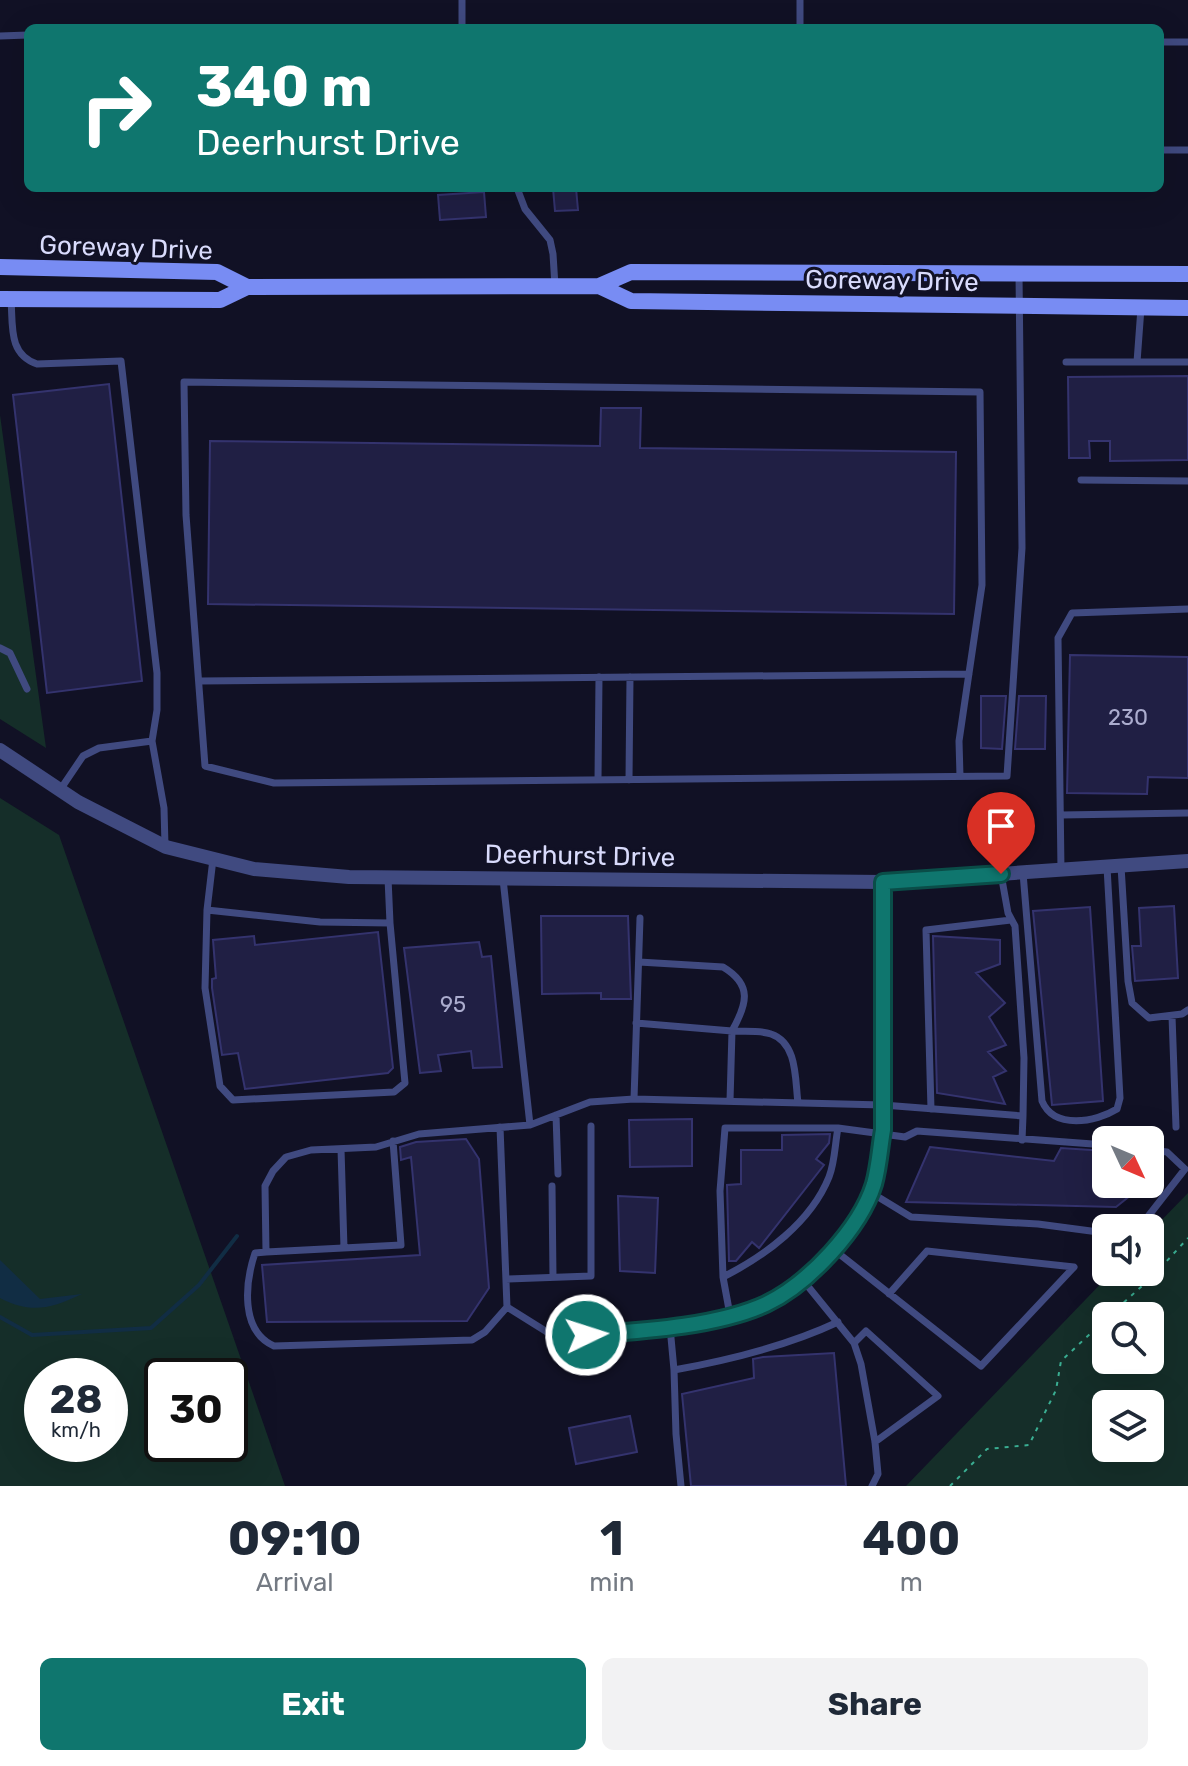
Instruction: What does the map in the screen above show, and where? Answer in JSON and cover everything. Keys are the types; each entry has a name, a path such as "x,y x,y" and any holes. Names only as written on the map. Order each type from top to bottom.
{"main road":[{"name":"Goreway Drive","path":"0,267 217,272 247,287"},
{"name":"Goreway Drive","path":"6,299 220,300 247,287 599,286 631,272 1188,274"},
{"name":"Goreway Drive","path":"599,286 631,301 1188,308"}],"street":[{"name":"Deerhurst Drive","path":"0,750 127,829 166,847 254,869 388,878 883,882 1188,861"},
{"path":"555,1337 670,1327 766,1304 802,1279 851,1227 870,1192 882,1134 883,882"}],"lane":[{"path":"462,0 462,24"},
{"path":"800,0 800,24"},
{"path":"0,36 24,35"},
{"path":"1164,42 1188,42"},
{"path":"1164,150 1188,150"},
{"path":"519,192 525,209 550,240 555,286"},
{"path":"960,776 959,741 982,585 980,392 184,382 186,515 205,766 274,783 1007,776 1022,548 1019,274"},
{"path":"6,299 15,348 25,359 37,364 121,361 157,673 157,710 152,741 164,808 166,847"},
{"path":"1137,362 1141,308"},
{"path":"1066,362 1188,362"},
{"path":"1081,480 1188,481"},
{"path":"1061,870 1058,638 1072,613 1188,609"},
{"path":"0,648 10,653 27,689"},
{"path":"200,681 969,674"},
{"path":"598,780 599,677"},
{"path":"629,780 630,677"},
{"path":"60,790 83,756 99,748 152,741"},
{"path":"1061,815 1188,813"},
{"path":"213,859 207,910 205,988 220,1086 233,1100 394,1092 405,1083 388,878"},
{"path":"1023,873 1042,1101 1053,1116 1067,1120 1099,1119 1117,1109 1120,1098 1114,866"},
{"path":"1114,866 1132,1003 1149,1018 1172,1016 1188,1010"},
{"path":"1001,874 1008,913 1015,926 1024,1058 1022,1140"},
{"path":"503,879 530,1125"},
{"path":"207,910 320,922 390,923"},
{"path":"634,1099 640,918"},
{"path":"931,1109 926,930 1011,920"},
{"path":"639,962 723,967 743,984 744,1010 732,1031 730,1101"},
{"path":"1172,1016 1176,1127"},
{"path":"636,1023 771,1034 793,1056 798,1103"},
{"path":"266,1252 265,1186 286,1157 311,1150 376,1147 419,1134 530,1125 590,1102 634,1099 883,1105 1023,1116"},
{"path":"556,1115 558,1174"},
{"path":"506,1279 591,1276 591,1126"},
{"path":"393,1141 401,1245 255,1253 248,1273 247,1298 254,1331 262,1341 274,1346 472,1340 485,1332 507,1307 500,1127"},
{"path":"730,1315 723,1277 720,1191 725,1128 838,1128 905,1137 917,1131 1092,1144"},
{"path":"723,1277 778,1244 812,1204 829,1176 838,1128"},
{"path":"341,1149 344,1248"},
{"path":"1164,1152 1185,1169 1164,1196"},
{"path":"552,1186 553,1277"},
{"path":"870,1192 911,1217 1038,1224 1092,1231"},
{"path":"1150,1214 1162,1198"},
{"path":"833,1249 889,1294 981,1366 1074,1267 927,1251 889,1294"},
{"path":"802,1279 854,1343 861,1364 875,1442 878,1474 872,1486"},
{"path":"507,1307 555,1337"},
{"path":"674,1370 718,1362 813,1333 838,1322"},
{"path":"670,1327 681,1486"},
{"path":"854,1343 866,1331 938,1396 875,1442"}],"path":[{"path":"1124,1302 1188,1238"},
{"path":"950,1486 987,1449 1029,1445 1056,1390 1061,1361 1092,1333"}],"green space":[{"path":"0,415 46,748 0,719"},
{"path":"0,798 59,835 241,1358 144,1358 144,1462 248,1462 248,1379 285,1486 0,1486"},
{"path":"1188,1193 1188,1486 906,1486 1099,1286 1164,1286 1164,1218"}],"water":[{"path":"0,1260 40,1299 82,1294 41,1308 11,1303 0,1298"}],"building":[{"path":"484,192 486,217 440,220 438,195"},
{"path":"553,192 576,192 578,210 555,211"},
{"path":"1188,376 1188,460 1110,461 1110,441 1089,441 1090,458 1069,458 1068,377"},
{"path":"109,384 142,681 47,693 13,395"},
{"path":"601,408 641,408 640,448 956,452 954,614 208,604 210,441 600,446"},
{"path":"1070,655 1188,657 1188,778 1148,777 1147,794 1067,793"},
{"path":"981,696 1006,696 1002,749 981,748"},
{"path":"1019,696 1046,696 1045,749 1015,749"},
{"path":"1174,906 1178,978 1135,981 1132,946 1141,946 1139,908"},
{"path":"1090,907 1103,1101 1052,1105 1033,911"},
{"path":"541,916 628,916 631,999 601,999 601,993 542,994"},
{"path":"378,932 393,1068 388,1073 245,1089 238,1053 222,1055 212,988 212,979 216,978 213,940 254,936 255,945"},
{"path":"933,936 1000,940 1000,964 976,973 1005,1003 989,1017 1006,1045 988,1052 1006,1071 993,1077 1005,1104 937,1093"},
{"path":"479,942 482,957 491,956 502,1067 473,1068 471,1051 438,1055 441,1071 420,1073 404,948"},
{"path":"692,1119 692,1166 630,1167 629,1120"},
{"path":"830,1134 829,1143 816,1159 824,1165 759,1248 752,1242 736,1261 729,1261 727,1185 741,1184 741,1150 782,1150 782,1135"},
{"path":"466,1139 479,1159 489,1288 467,1321 267,1322 262,1265 420,1255 411,1157 401,1160 400,1147 416,1142"},
{"path":"930,1147 1054,1161 1061,1148 1092,1150 1092,1198 1127,1198 1116,1207 906,1202"},
{"path":"618,1196 658,1198 655,1273 620,1271"},
{"path":"834,1353 846,1486 691,1486 682,1394 754,1378 753,1359"},
{"path":"630,1416 637,1452 576,1464 569,1428"}],"waterway":[{"path":"0,1317 32,1335 151,1328 199,1285 237,1236"}],"route":[{"path":"586,1335 647,1330 738,1314 766,1304 799,1282 824,1260 851,1227 873,1186 883,1130 883,882 1001,874"}]}
